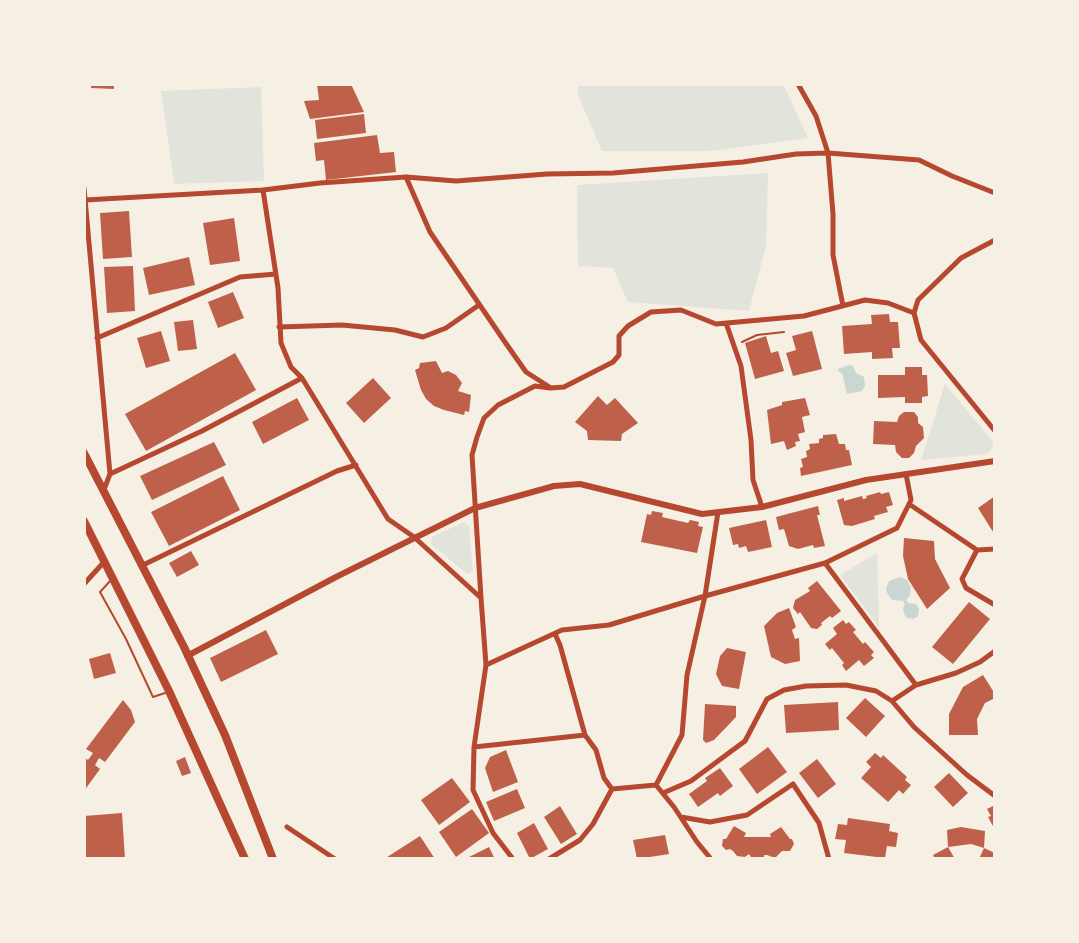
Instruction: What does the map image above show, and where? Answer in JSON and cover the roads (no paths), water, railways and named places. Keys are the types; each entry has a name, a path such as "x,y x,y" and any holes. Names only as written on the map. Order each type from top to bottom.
{"highway":[{"path":"84,453 225,735 273,859"},
{"path":"84,521 169,691 245,859"}],"street":[{"path":"798,84 816,116 828,153 833,214 833,255 843,306"},
{"path":"85,200 263,190 320,183 406,177 456,181 547,174 613,173 743,162 796,154 828,153 919,160 995,193"},
{"path":"406,177 430,232 479,305 526,372 551,388"},
{"path":"84,188 110,474 104,492"},
{"path":"263,190 276,274 281,343 291,367 302,378 388,519 414,537 481,598"},
{"path":"995,240 961,258 918,300 914,313 921,340 995,431"},
{"path":"97,338 240,277 276,274"},
{"path":"513,859 493,832 472,790 474,747 486,665 472,455 484,418 498,405 535,386 564,387 613,362 619,355 619,336 628,326 651,312 681,310 716,324 804,316 865,300 888,303 914,313"},
{"path":"279,327 342,325 396,330 423,338 446,328 479,305"},
{"path":"726,323 741,366 752,440 753,480 762,507"},
{"path":"110,474 202,431 302,378"},
{"path":"187,656 414,537 475,508 554,486 580,484 702,514 762,507 866,480 995,461"},
{"path":"141,566 337,471 356,465"},
{"path":"486,665 562,630 609,625 825,563 897,528 911,500 906,474"},
{"path":"909,504 977,550 995,549"},
{"path":"656,785 682,735 687,675 705,596 718,512"},
{"path":"977,550 962,579 966,588 995,605"},
{"path":"84,584 104,562"},
{"path":"825,563 916,685"},
{"path":"555,634 585,735 596,750 604,778 612,789"},
{"path":"892,701 916,685 956,673 980,662 995,651"},
{"path":"663,793 691,782 746,741 767,699 784,690 806,686 846,685 876,691 892,701 914,727 967,775 995,796"},
{"path":"474,747 585,735"},
{"path":"681,817 710,822 747,815 793,784 819,823 829,859"},
{"path":"612,789 656,785"},
{"path":"656,785 711,859"},
{"path":"549,859 580,840 593,824 612,789"},
{"path":"287,827 335,859"}],"lane":[{"path":"113,578 100,591 153,697 169,691"}]}
